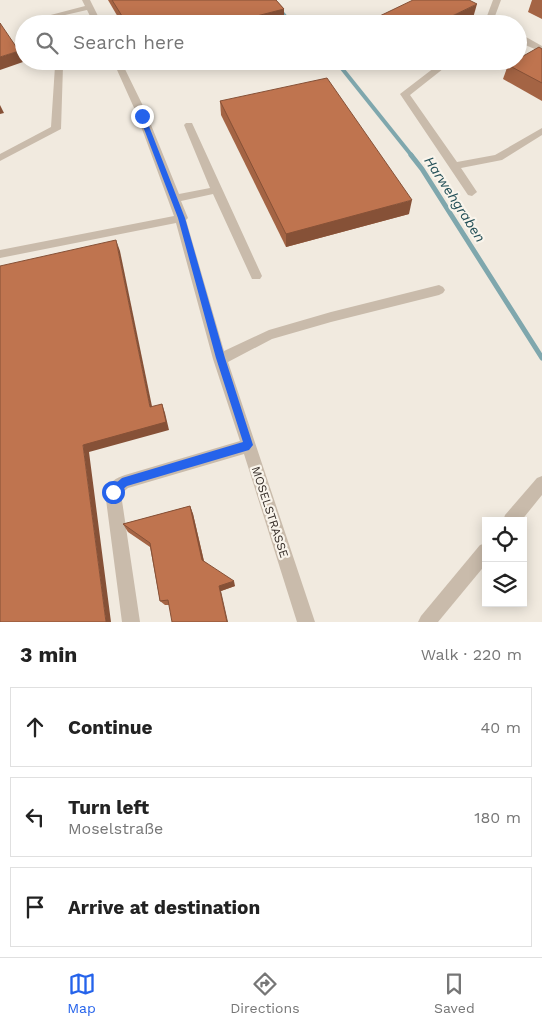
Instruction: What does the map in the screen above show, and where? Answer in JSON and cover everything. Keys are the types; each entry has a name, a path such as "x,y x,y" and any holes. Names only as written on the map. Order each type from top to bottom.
{"street":[{"path":"491,15 497,0"},
{"path":"53,15 88,4"},
{"path":"527,41 542,49"},
{"path":"0,158 56,129 59,70"},
{"name":"MOSELSTRASSE","path":"122,70 140,110 182,218 220,358 306,622"},
{"path":"437,70 405,94 472,192"},
{"path":"189,125 216,190 256,276"},
{"path":"454,166 498,158 542,130"},
{"path":"175,199 216,190"},
{"path":"0,254 182,218"},
{"path":"220,358 269,335 331,317 439,290"},
{"path":"131,622 113,492 125,482 249,445"},
{"path":"514,517 542,483"},
{"path":"427,622 482,556"}],"building":[{"path":"112,0 276,0 284,9 261,15 121,15"},
{"path":"413,0 469,0 477,4 454,15 382,15"},
{"path":"0,23 15,45 15,52 0,57"},
{"path":"539,47 542,49 542,83 517,70 527,70 527,54"},
{"path":"327,78 412,200 286,234 220,101"},
{"path":"116,240 150,407 162,404 166,422 83,445 106,622 0,622 0,266"},
{"path":"190,506 202,560 234,581 219,586 227,622 172,622 168,600 160,601 150,543 123,524"}],"waterway":[{"name":"Harwehgraben","path":"271,0 284,15"},
{"name":"Harwehgraben","path":"343,70 412,156"},
{"name":"Harwehgraben","path":"411,155 422,169 542,358"}],"route":[{"path":"113,492 125,482 249,445 220,358 182,218 142,116"}]}
